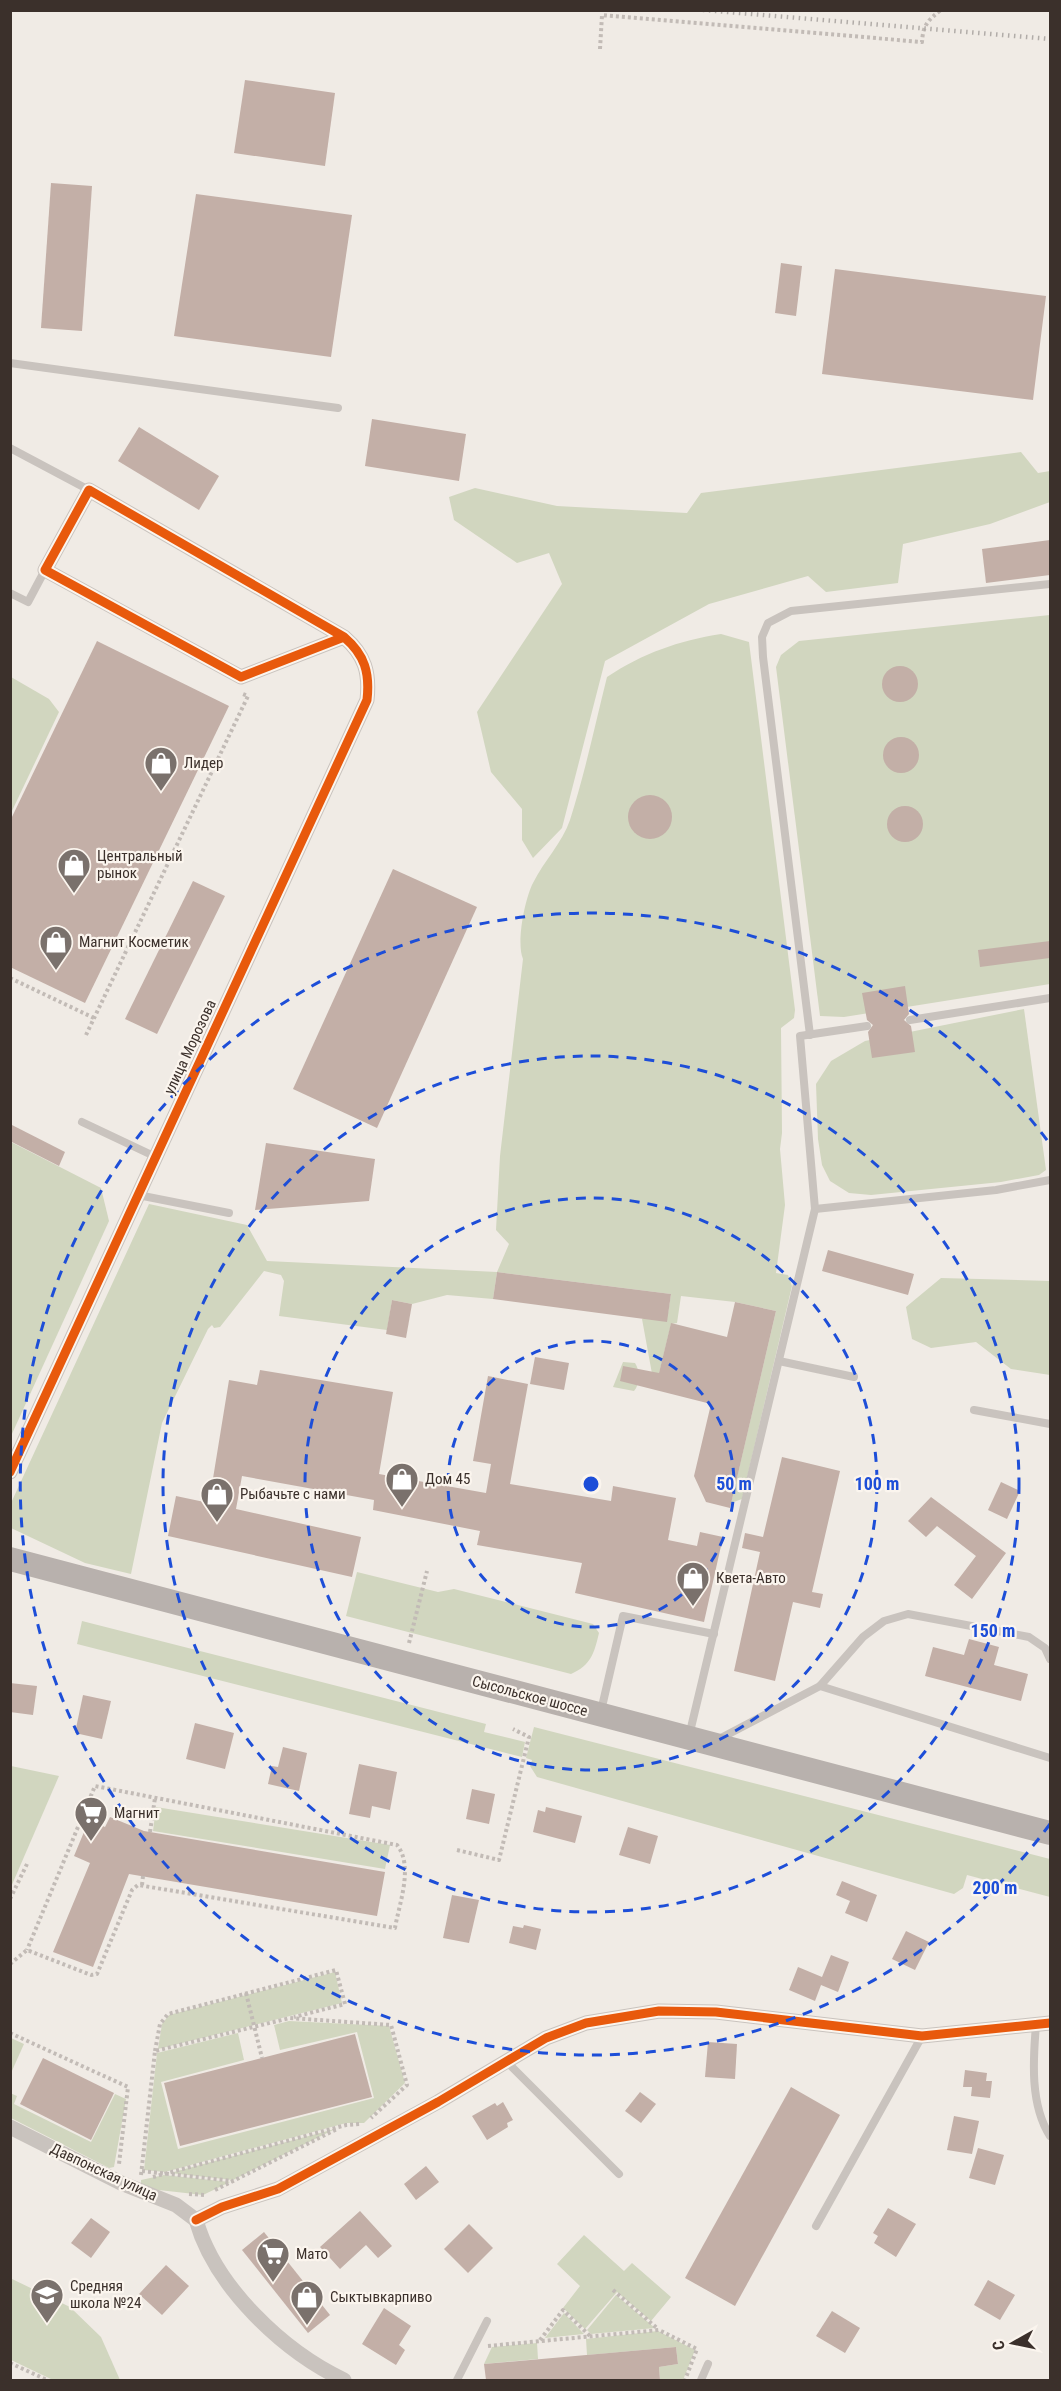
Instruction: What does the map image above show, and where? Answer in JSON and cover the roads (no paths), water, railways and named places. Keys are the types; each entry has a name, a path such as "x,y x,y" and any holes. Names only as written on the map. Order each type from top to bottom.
{"main road":[{"name":"Сысольское шоссе","path":"10,1559 1050,1833"}],"street":[{"path":"89,490 344,636 241,677 45,570 89,490"},
{"name":"улица Морозова","path":"10,1472 367,700 369,681 365,664 357,648 344,636"},
{"path":"344,2380 323,2376 287,2346 250,2308 215,2264 202,2241 196,2220 222,2207 278,2189 546,2038 586,2022 659,2012 716,2012 922,2036 1043,2024"},
{"name":"Давпонская улица","path":"10,2127 121,2183 176,2205 196,2220"}],"lane":[{"path":"10,363 338,408"},
{"path":"10,447 89,490"},
{"path":"10,593 28,602 45,570"},
{"path":"810,1035 763,657 762,637 768,623 791,611 1050,584"},
{"path":"910,1020 1050,998"},
{"path":"700,1741 714,1634 815,1209 800,1036 867,1026"},
{"path":"82,1122 156,1157"},
{"path":"815,1209 996,1190 1050,1180"},
{"path":"138,1195 229,1213"},
{"path":"779,1361 854,1377"},
{"path":"974,1410 1050,1424"},
{"path":"700,1741 820,1686 863,1637 884,1621 908,1614 1029,1636 1044,1648 1050,1659"},
{"path":"600,1714 623,1616 714,1634"},
{"path":"820,1686 1050,1758"},
{"path":"1043,2024 1033,2064 1037,2096 1050,2136"},
{"path":"816,2226 922,2036"},
{"path":"506,2061 619,2174"},
{"path":"458,2380 487,2321"},
{"path":"701,2380 708,2364"}],"railway":[{"path":"703,10 1050,39"}],"place":[{"name":"Лидер","path":"161,792"},
{"name":"Центральный рынок","path":"74,894"},
{"name":"Магнит Косметик","path":"56,971"},
{"name":"Дом 45","path":"402,1508"},
{"name":"Рыбачьте с нами","path":"217,1523"},
{"name":"Квета-Авто","path":"693,1607"},
{"name":"Магнит","path":"91,1842"},
{"name":"Мато","path":"273,2283"},
{"name":"Средняя школа №24","path":"47,2324"},
{"name":"Сыктывкарпиво","path":"307,2326"}]}
